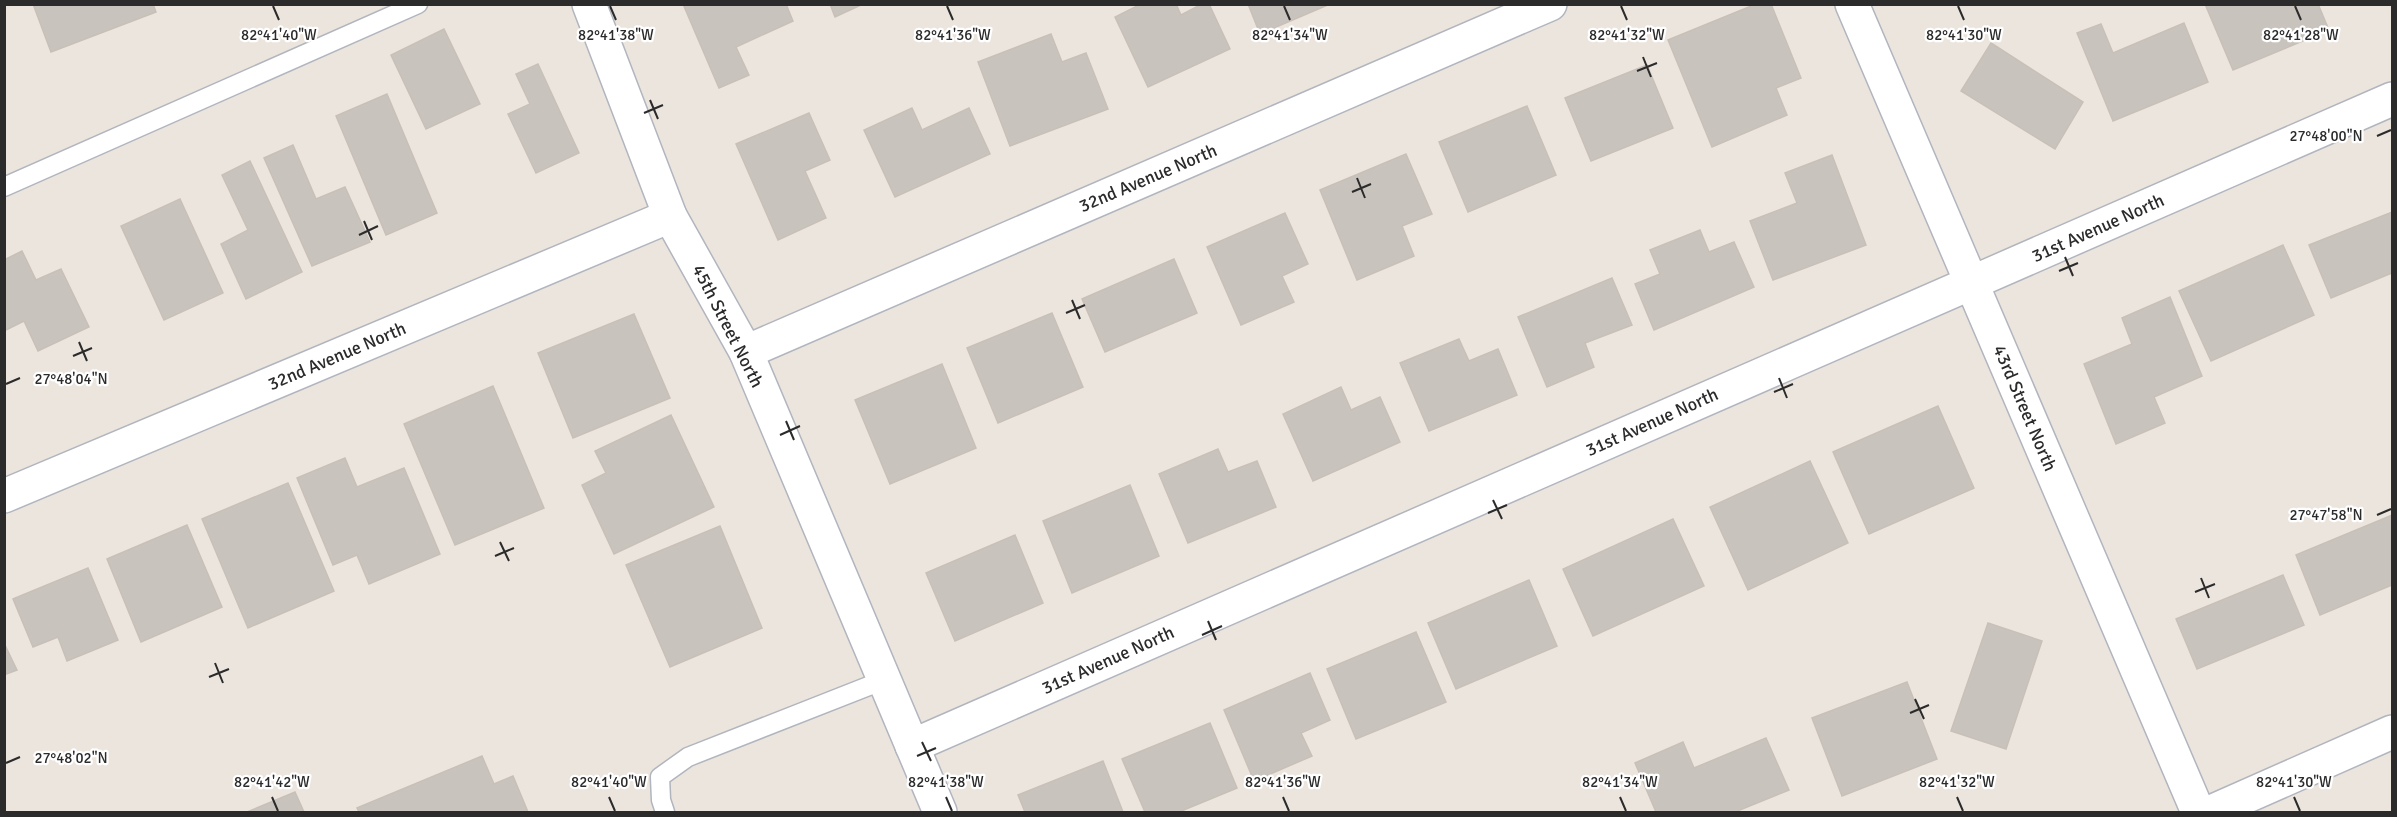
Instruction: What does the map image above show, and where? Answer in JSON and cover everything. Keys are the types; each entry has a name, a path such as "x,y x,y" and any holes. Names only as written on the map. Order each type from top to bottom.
{"street":[{"name":"45th Street North","path":"589,4 670,216 746,352 940,813"},
{"name":"32nd Avenue North","path":"746,352 1550,4"},
{"name":"43rd Street North","path":"1852,4 2198,813"},
{"name":"31st Avenue North","path":"912,746 2392,99"},
{"name":"32nd Avenue North","path":"4,496 670,216"},
{"path":"2211,813 2392,732"}],"lane":[{"path":"4,187 418,4"},
{"path":"665,813 661,800 660,777 688,757 885,680"}],"building":[{"path":"33,4 153,4 156,12 51,52"},
{"path":"683,4 786,4 793,21 736,47 749,75 719,88"},
{"path":"830,4 863,4 835,17"},
{"path":"1141,4 1176,4 1181,15 1202,4 1209,4 1230,49 1148,87 1115,17"},
{"path":"1248,4 1330,4 1260,34"},
{"path":"1756,4 1771,4 1801,78 1776,88 1787,115 1712,147 1668,40"},
{"path":"2205,4 2318,4 2329,30 2233,70"},
{"path":"2184,23 2208,82 2113,121 2077,33 2101,24 2113,53"},
{"path":"444,29 480,104 426,129 391,55"},
{"path":"1051,34 1062,62 1086,53 1108,109 1010,146 978,62"},
{"path":"1991,43 2083,102 2055,149 1961,91"},
{"path":"538,64 579,153 536,173 508,114 530,104 516,74"},
{"path":"1647,65 1673,128 1591,161 1565,98"},
{"path":"387,94 437,213 386,235 336,116"},
{"path":"1527,106 1556,175 1468,212 1439,142"},
{"path":"912,108 922,130 969,108 990,154 895,197 864,130"},
{"path":"809,113 830,160 805,171 826,218 778,240 736,144"},
{"path":"293,145 316,199 345,187 370,242 312,266 264,158"},
{"path":"1406,154 1432,214 1402,226 1414,256 1357,280 1320,190"},
{"path":"1832,155 1866,245 1773,280 1750,221 1797,203 1785,173"},
{"path":"250,161 302,272 246,299 221,244 248,230 222,175"},
{"path":"180,199 223,293 164,320 121,226"},
{"path":"2392,212 2392,273 2331,298 2309,245"},
{"path":"1285,213 1308,264 1282,276 1294,302 1241,325 1207,247"},
{"path":"1700,230 1709,252 1734,242 1754,287 1654,330 1635,284 1660,274 1650,250"},
{"path":"2283,245 2314,315 2211,361 2179,291"},
{"path":"22,251 36,280 61,269 89,327 38,351 24,321 4,331 4,260"},
{"path":"1174,259 1197,313 1105,352 1082,299"},
{"path":"1612,278 1632,325 1585,343 1594,367 1547,387 1518,317"},
{"path":"2170,297 2202,376 2154,397 2165,423 2116,444 2084,364 2132,344 2122,318"},
{"path":"1052,313 1083,387 998,423 967,348"},
{"path":"634,314 670,398 573,438 538,353"},
{"path":"1459,339 1469,361 1498,349 1517,395 1429,431 1400,363"},
{"path":"942,364 976,448 890,484 855,400"},
{"path":"493,386 544,508 455,545 404,424"},
{"path":"1341,387 1351,410 1380,397 1400,442 1313,481 1283,414"},
{"path":"1938,406 1974,488 1869,534 1833,452"},
{"path":"671,415 714,507 614,554 582,485 606,473 595,451"},
{"path":"1218,449 1228,472 1257,461 1276,507 1188,543 1159,474"},
{"path":"345,458 357,487 404,468 440,554 369,584 357,555 333,565 297,478"},
{"path":"1810,461 1848,543 1748,590 1710,507"},
{"path":"288,483 334,591 248,628 202,519"},
{"path":"1130,485 1159,556 1072,593 1043,521"},
{"path":"2392,515 2392,585 2320,615 2296,555"},
{"path":"1673,519 1704,586 1593,636 1563,569"},
{"path":"187,525 222,607 141,642 107,559"},
{"path":"720,526 762,628 670,667 626,565"},
{"path":"1015,535 1043,603 955,641 926,573"},
{"path":"88,568 118,640 67,661 58,637 33,647 13,599"},
{"path":"2283,575 2304,625 2197,669 2176,619"},
{"path":"1529,580 1557,646 1456,689 1428,623"},
{"path":"1988,623 2042,641 2006,749 1951,731"},
{"path":"1416,632 1446,702 1356,739 1327,669"},
{"path":"4,643 17,670 4,675"},
{"path":"1310,673 1330,720 1301,733 1312,756 1254,781 1224,710"},
{"path":"1907,682 1937,759 1842,796 1812,718"},
{"path":"1210,723 1237,788 1179,812 1145,812 1122,759"},
{"path":"1766,738 1789,790 1735,812 1656,812 1635,763 1683,742 1694,768"},
{"path":"482,756 494,784 513,776 528,812 359,812 357,808"},
{"path":"1103,761 1123,812 1025,812 1018,795"},
{"path":"295,792 304,812 247,812"}]}
